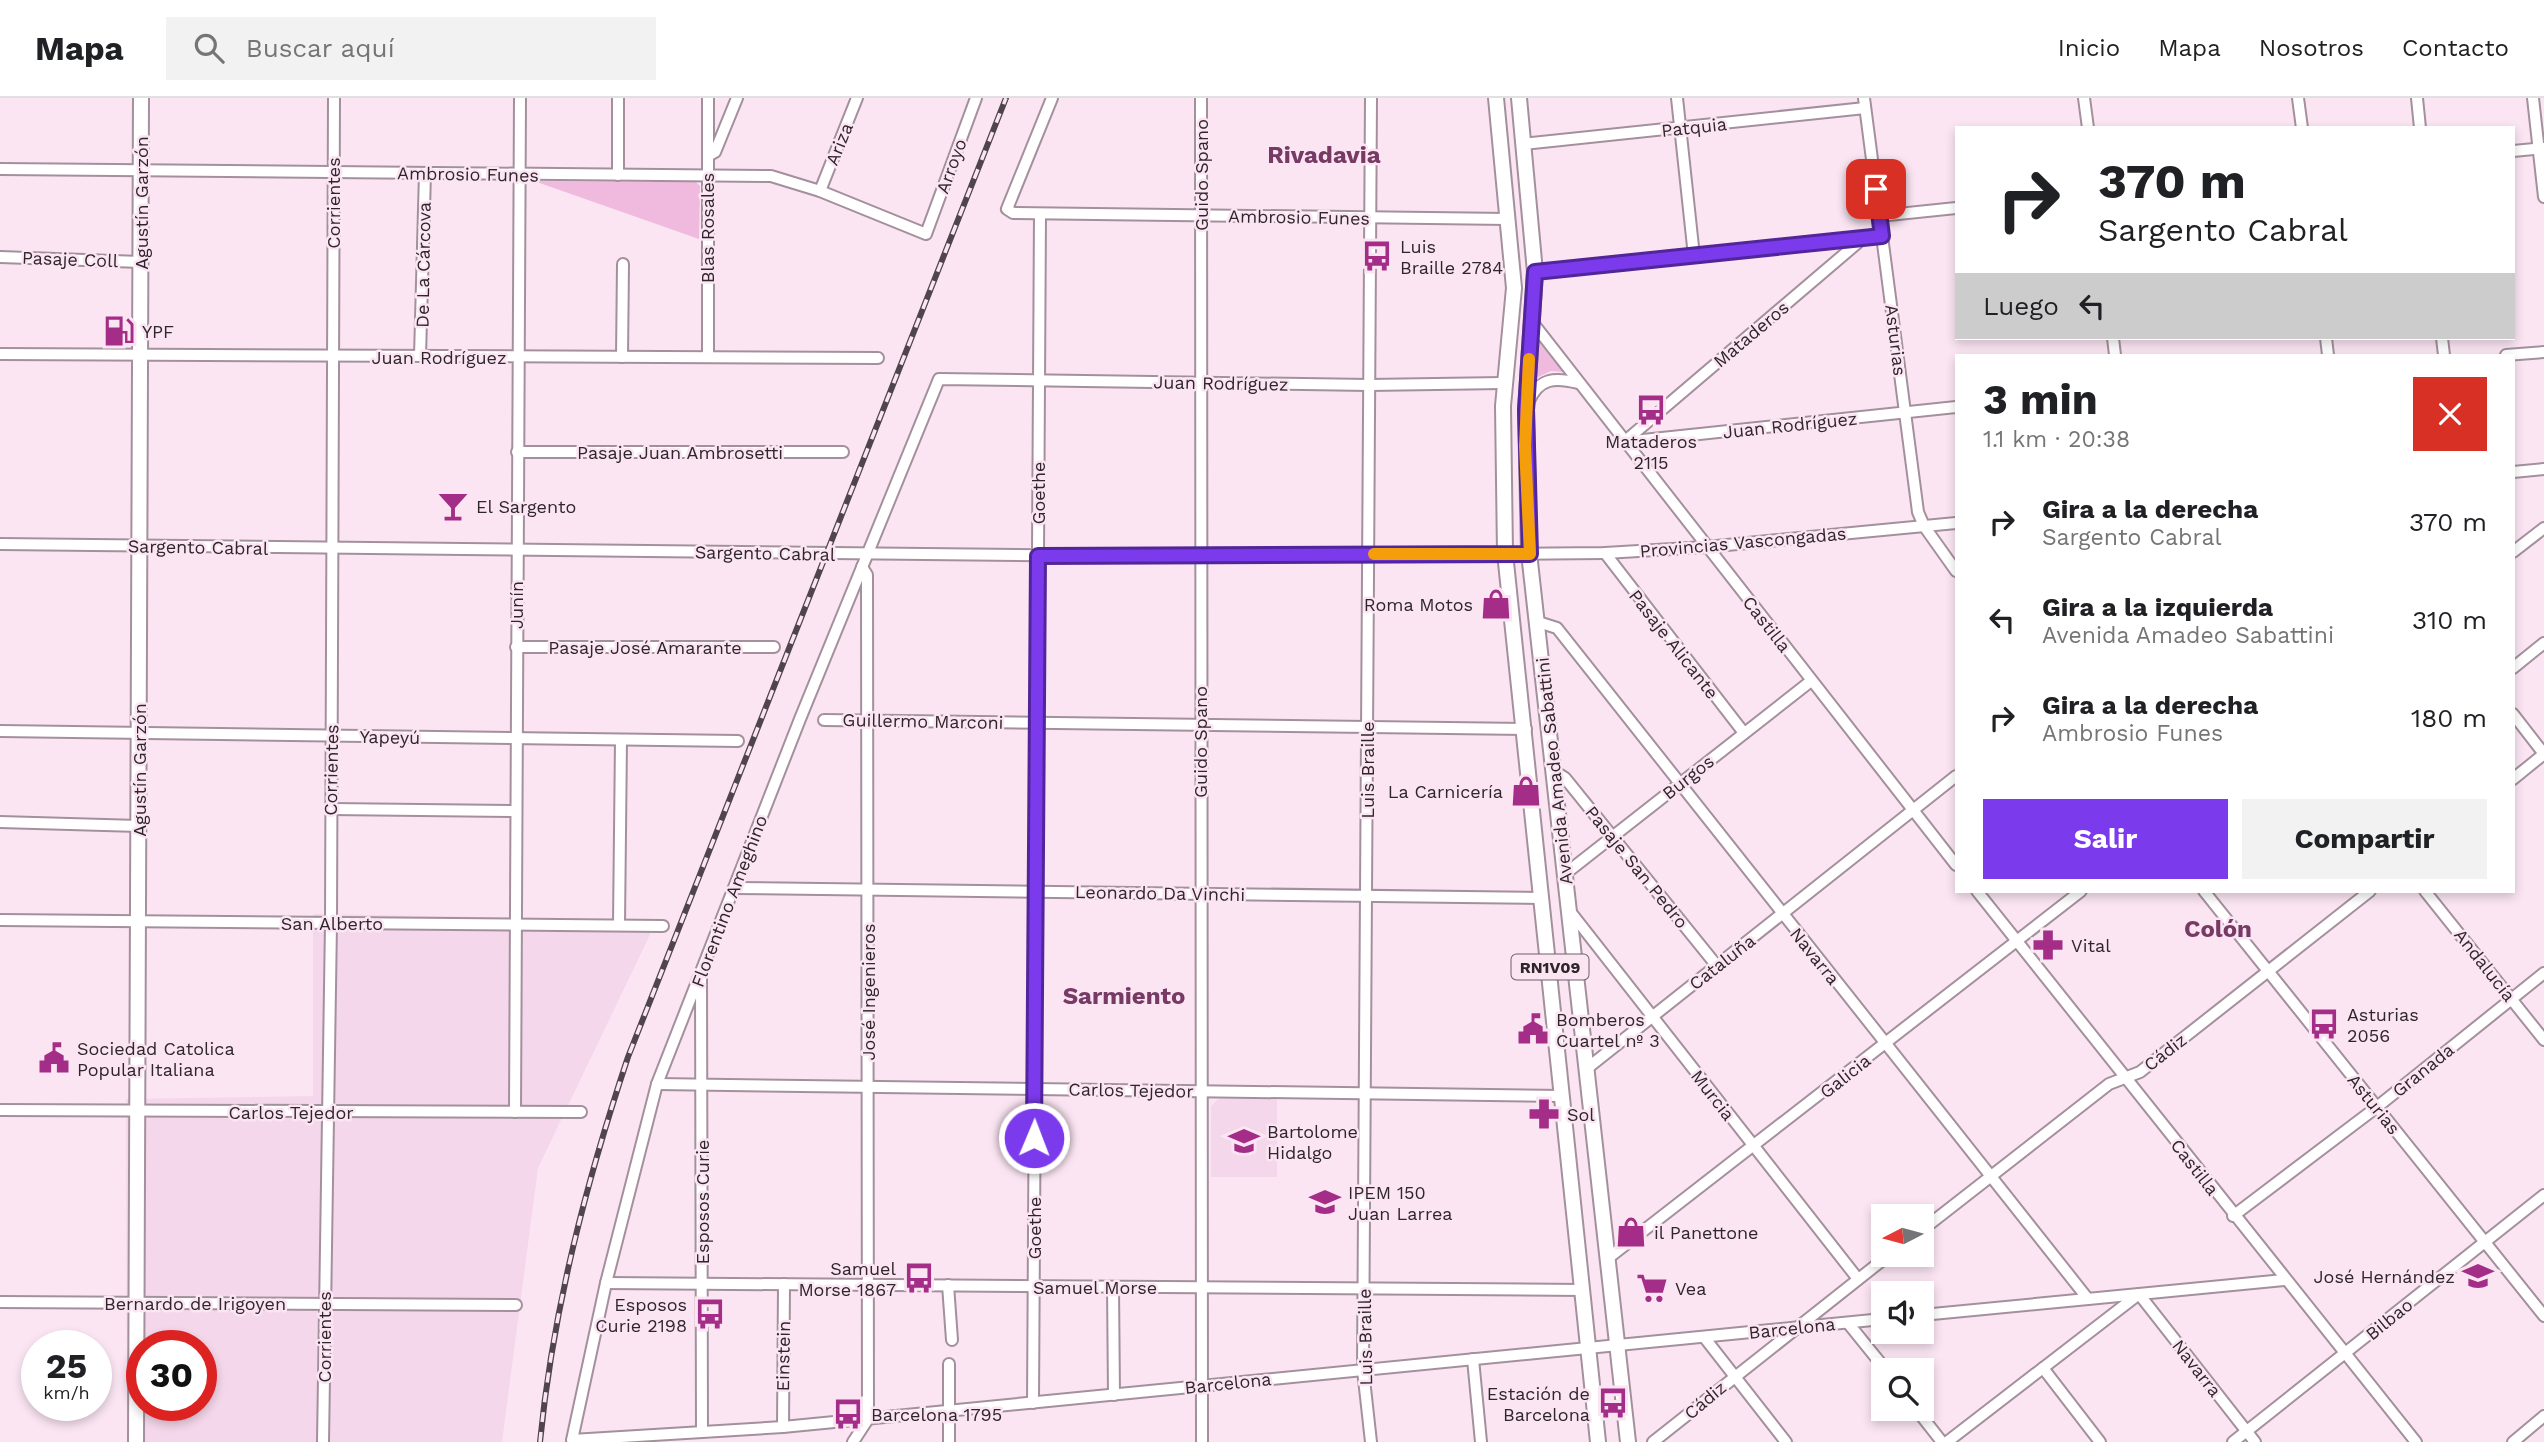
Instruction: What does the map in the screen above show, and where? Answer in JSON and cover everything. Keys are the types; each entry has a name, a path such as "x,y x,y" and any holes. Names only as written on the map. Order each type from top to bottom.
{"main road":[{"name":"Agustín Garzón","path":"136,1442 141,98"},
{"name":"Avenida Amadeo Sabattini","path":"1496,98 1514,288 1503,383 1501,463 1505,553 1526,729 1598,1442"},
{"name":"Avenida Amadeo Sabattini","path":"1519,98 1535,272 1526,410 1530,554 1628,1442"}],"street":[{"name":"Corrientes","path":"323,1442 323,1304 331,923 334,98"},
{"name":"Junín","path":"515,1112 520,98"},
{"path":"618,98 618,175"},
{"name":"Blas Rosales","path":"708,98 708,357"},
{"path":"708,156 715,152 737,98"},
{"name":"Ariza","path":"820,191 857,98"},
{"name":"Arroyo","path":"926,234 976,98"},
{"name":"Ambrosio Funes","path":"1052,98 1007,209 1013,213 1508,219"},
{"name":"Guido Spano","path":"1201,98 1199,1287 1202,1442"},
{"name":"Luis Braille","path":"1371,98 1363,1370 1371,1442"},
{"path":"1677,98 1695,256"},
{"path":"2084,98 2088,126"},
{"path":"2298,98 2302,126"},
{"path":"2417,98 2420,126"},
{"path":"2533,98 2541,148 2544,197"},
{"name":"Patquia","path":"1523,144 1680,128 1865,103"},
{"name":"Asturias","path":"1865,103 1918,512 1924,526 1955,569"},
{"path":"2515,151 2541,148"},
{"name":"Ambrosio Funes","path":"0,169 783,177 926,234"},
{"name":"De La Cárcova","path":"420,356 425,173"},
{"path":"1879,216 1955,208"},
{"name":"Goethe","path":"1032,1402 1040,214"},
{"name":"Mataderos","path":"1624,442 1861,240 1882,236"},
{"path":"1535,272 1861,240"},
{"name":"Pasaje Coll","path":"0,257 141,262"},
{"path":"622,264 622,357"},
{"name":"Castilla","path":"1533,323 1955,864"},
{"path":"2515,354 2544,352"},
{"name":"Juan Rodríguez","path":"0,354 878,358"},
{"name":"Juan Rodríguez","path":"939,379 1370,385 1503,383"},
{"name":"Florentino Ameghino","path":"572,1440 606,1283 657,1084 939,379"},
{"path":"1526,410 1534,390 1545,381 1563,379 1578,383"},
{"name":"Juan Rodríguez","path":"1624,442 1955,407"},
{"name":"Pasaje Juan Ambrosetti","path":"517,452 843,452"},
{"path":"2515,472 2544,469"},
{"name":"Provincias Vascongadas","path":"1530,554 1706,547 1955,523"},
{"path":"2515,550 2544,527"},
{"name":"Sargento Cabral","path":"0,544 867,555 1200,557 1530,554"},
{"name":"Pasaje Alicante","path":"1605,553 1744,733"},
{"name":"José Ingenieros","path":"862,567 867,575 868,1419"},
{"name":"Navarra","path":"1538,622 1556,628 2088,1299"},
{"path":"2515,666 2544,643"},
{"name":"Pasaje José Amarante","path":"516,648 774,647"},
{"name":"Burgos","path":"1565,874 1811,681"},
{"path":"2515,717 2544,754 2515,777"},
{"name":"Guillermo Marconi","path":"824,720 1526,729"},
{"name":"Yapeyú","path":"0,731 738,741"},
{"path":"619,924 621,740"},
{"name":"Pasaje San Pedro","path":"1554,771 1565,778 1717,966"},
{"name":"Cataluña","path":"1585,1070 1955,777"},
{"path":"330,809 516,811"},
{"path":"0,822 139,826"},
{"name":"Leonardo Da Vinchi","path":"734,887 1543,898"},
{"name":"Castilla","path":"1979,893 2233,1216 2416,1442"},
{"name":"Galicia","path":"1607,1259 2078,893"},
{"name":"Asturias","path":"2206,893 2544,1316"},
{"name":"Cádiz","path":"1934,1220 2109,1084 2140,1072 2367,893"},
{"name":"Andalucía","path":"2427,893 2544,1040"},
{"name":"Murcia","path":"1569,910 1858,1279"},
{"name":"San Alberto","path":"0,920 663,926"},
{"name":"Esposos Curie","path":"701,971 702,1432"},
{"name":"Granada","path":"2233,1216 2377,1107 2544,973"},
{"name":"Carlos Tejedor","path":"657,1084 1563,1096"},
{"name":"Carlos Tejedor","path":"0,1110 581,1112"},
{"name":"Bilbao","path":"2233,1442 2544,1195"},
{"name":"Cádiz","path":"1653,1442 1874,1267"},
{"path":"1934,1314 2284,1280"},
{"name":"Samuel Morse","path":"606,1283 1583,1290"},
{"name":"Einstein","path":"783,1427 785,1284"},
{"path":"948,1285 952,1340"},
{"path":"1113,1287 1114,1395"},
{"path":"1927,1421 1945,1442 2139,1294"},
{"name":"Navarra","path":"2139,1294 2255,1442"},
{"name":"Bernardo de Irigoyen","path":"0,1302 516,1305"},
{"name":"Barcelona","path":"572,1440 644,1439 783,1427 1871,1320"},
{"path":"1848,1322 1876,1358"},
{"path":"1704,1337 1786,1442"},
{"path":"1473,1359 1481,1442"},
{"path":"949,1364 949,1442"},
{"path":"2043,1368 2100,1442"},
{"path":"2514,1442 2544,1416"},
{"path":"853,1442 868,1419"}],"shaded area":[{"path":"534,181 696,182 700,186 699,239"},
{"path":"1538,341 1563,372 1551,371 1536,378"},
{"path":"313,914 657,920 538,1168 502,1442 127,1442 127,1421 217,1421 217,1330 127,1330 126,1099 313,1096"},
{"name":"Bartolome Hidalgo","path":"1277,1097 1277,1177 1211,1177 1211,1106 1218,1099"}],"railway":[{"path":"540,1442 562,1295 598,1152 628,1057 1006,98"}],"slow traffic":[{"path":"1374,554 1530,554 1525,446 1529,359"}],"place":[{"name":"Luis Braille 2784","path":"1377,256"},
{"name":"YPF","path":"119,331"},
{"name":"Mataderos 2115","path":"1651,410"},
{"name":"El Sargento","path":"453,506"},
{"name":"Roma Motos","path":"1496,604"},
{"name":"La Carnicería","path":"1526,791"},
{"name":"Vital","path":"2048,945"},
{"name":"Asturias 2056","path":"2324,1024"},
{"name":"Bomberos Cuartel nº 3","path":"1533,1029"},
{"name":"Sociedad Catolica Popular Italiana","path":"54,1058"},
{"name":"Sol","path":"1544,1114"},
{"name":"Bartolome Hidalgo","path":"1244,1141"},
{"name":"IPEM 150 Juan Larrea","path":"1325,1202"},
{"name":"il Panettone","path":"1631,1232"},
{"name":"José Hernández","path":"2478,1276"},
{"name":"Samuel Morse 1867","path":"919,1278"},
{"name":"Vea","path":"1652,1288"},
{"name":"Esposos Curie 2198","path":"710,1314"},
{"name":"Estación de Barcelona","path":"1613,1403"},
{"name":"Barcelona 1795","path":"848,1414"}],"district":[{"name":"Rivadavia","path":"1324,155"},
{"name":"Colón","path":"2218,929"},
{"name":"Sarmiento","path":"1124,996"}],"route":[{"path":"1034,1138 1038,556 1530,554 1526,410 1535,272 1882,236 1876,189"}]}
